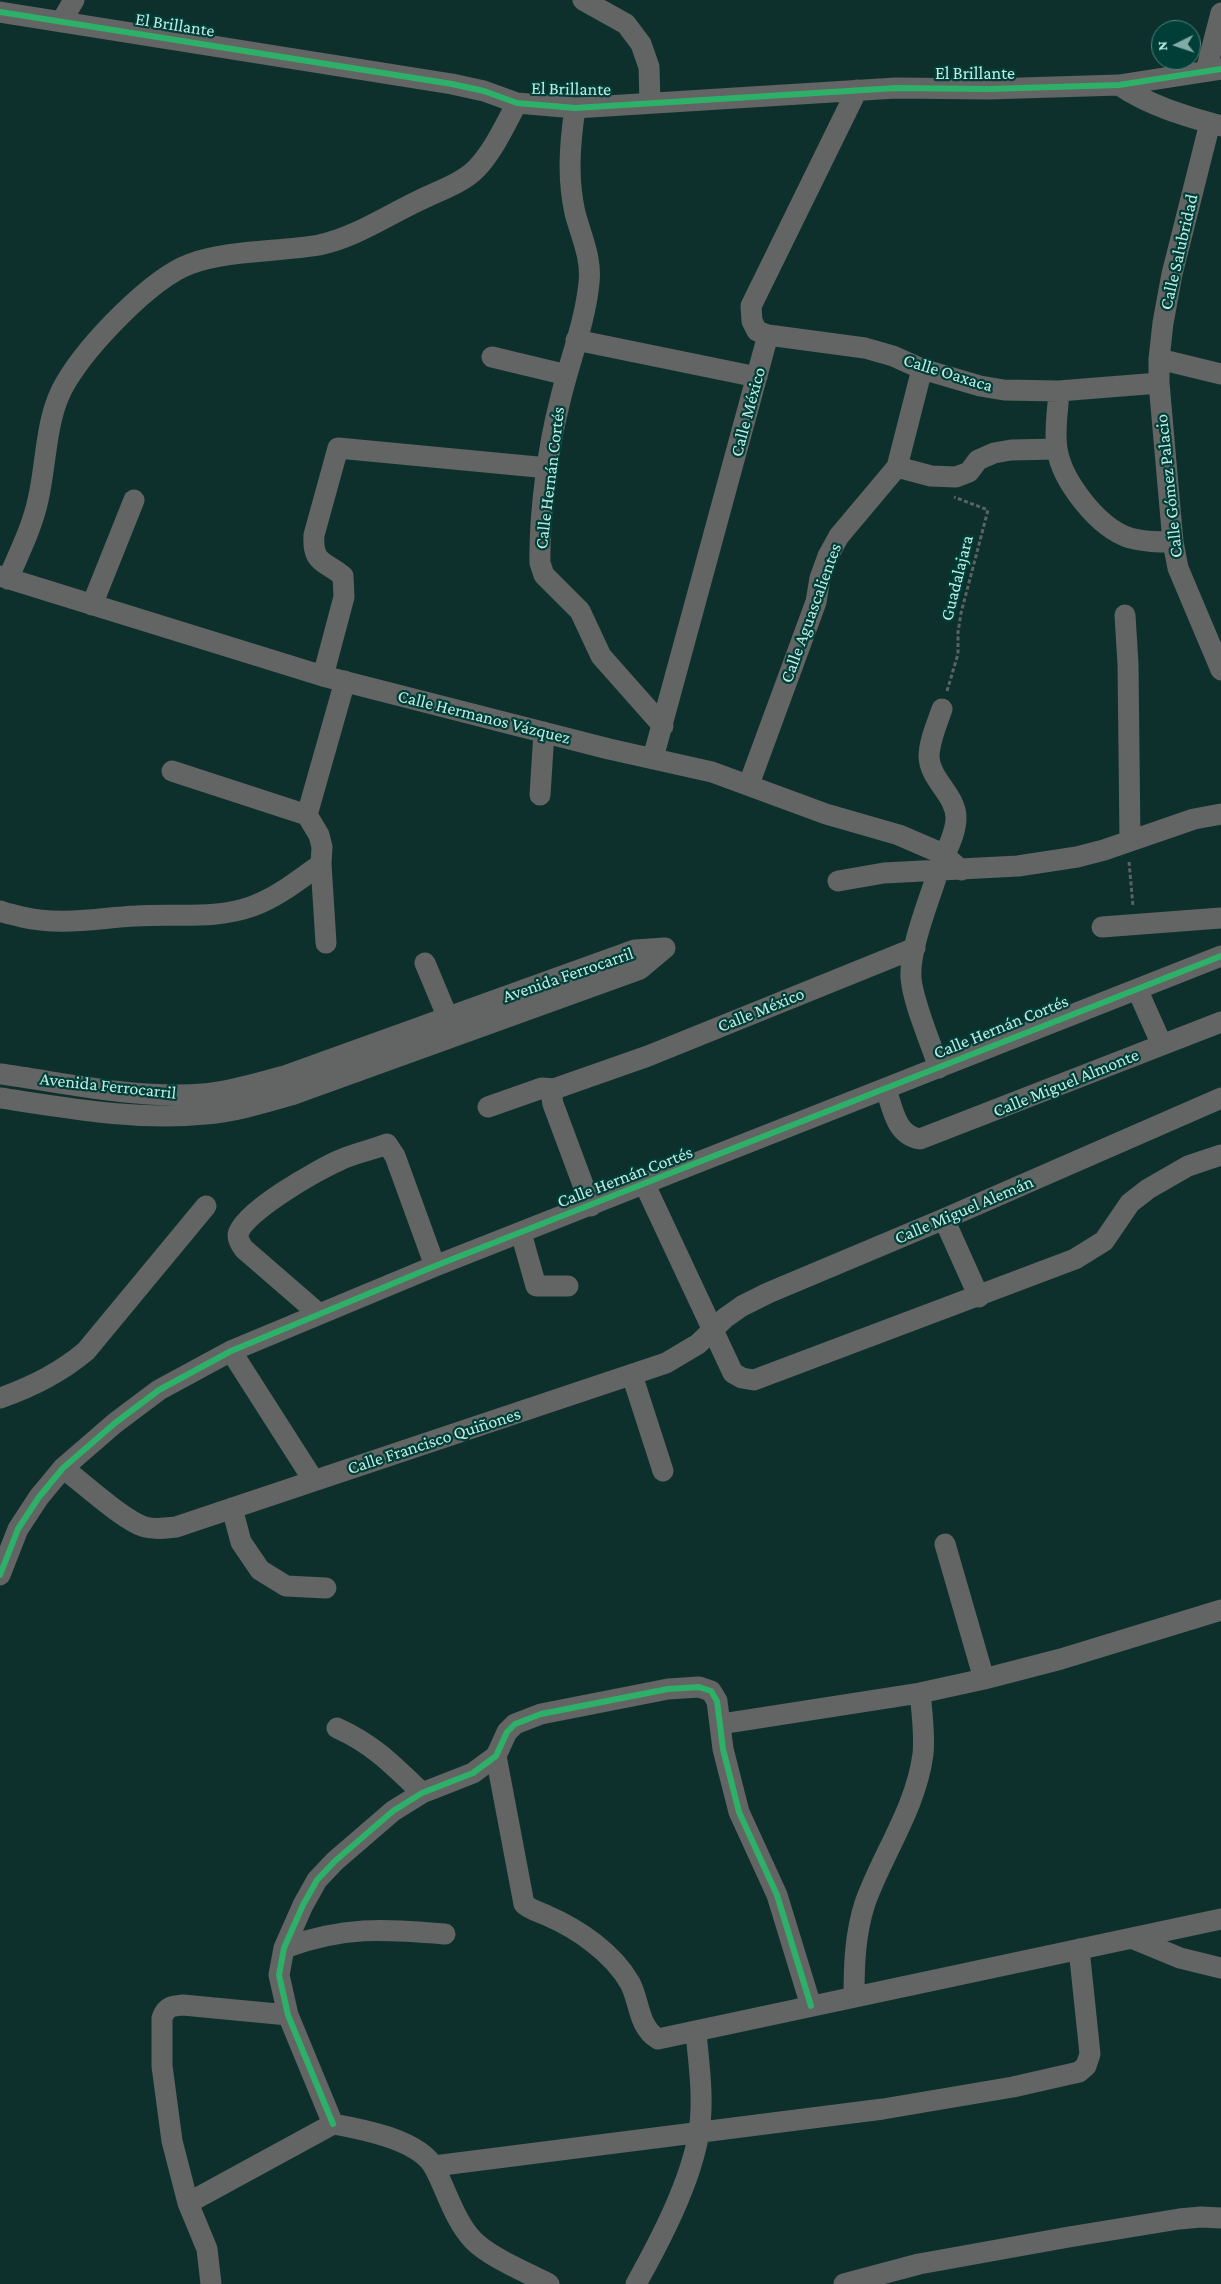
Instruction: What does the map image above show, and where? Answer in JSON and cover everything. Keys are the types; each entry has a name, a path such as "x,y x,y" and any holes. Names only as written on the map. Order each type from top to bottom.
{"street":[{"path":"61,22 74,0"},
{"path":"583,0 626,24 641,44 649,67 650,103"},
{"name":"El Brillante","path":"0,12 452,84 484,91 517,103 575,108 857,90 942,87 990,89 1119,85 1214,70"},
{"path":"1214,70 1221,14"},
{"path":"1119,85 1157,106 1216,125"},
{"path":"768,335 757,331 752,321 751,306 857,90"},
{"path":"4,578 38,503 52,419 58,398 66,381 103,334 157,283 174,272 209,259 320,245 344,237 457,181 476,170 487,155 517,103"},
{"name":"Calle Hernán Cortés","path":"575,108 570,146 572,193 589,260 590,281 559,404 548,468 540,562 544,575 580,611 602,656 663,726"},
{"name":"Calle Salubridad","path":"1159,383 1159,359 1163,323 1172,274 1216,125"},
{"name":"Calle Oaxaca","path":"768,335 865,348 893,356 922,369 980,386 1004,390 1059,391 1159,383"},
{"name":"Calle México","path":"653,758 768,335"},
{"path":"576,340 757,377"},
{"path":"492,357 566,375"},
{"path":"1159,359 1221,374"},
{"name":"Calle Aguascalientes","path":"749,784 816,602 820,578 828,556 838,536 897,467 922,369"},
{"name":"Calle Gómez Palacio","path":"1159,383 1172,542 1181,575 1221,670"},
{"path":"1059,391 1056,432 1057,449 1061,464 1082,500 1096,516 1112,529 1130,538 1151,542 1172,542"},
{"path":"323,676 344,597 345,584 343,576 323,564 316,556 313,547 314,535 338,448 548,468"},
{"path":"897,467 931,476 962,475 978,460 994,453 1011,450 1057,449"},
{"path":"92,606 134,500"},
{"name":"Calle Hermanos Vázquez","path":"4,578 323,676 544,732 687,765 749,784 826,814 899,835 941,862 961,870 1018,866 1129,848 1194,818 1221,814"},
{"path":"1125,615 1128,664 1129,848"},
{"path":"307,815 345,681"},
{"path":"939,1068 911,978 911,962 941,862 955,829 956,817 954,806 936,778 929,758 930,746 942,709"},
{"path":"540,795 544,732"},
{"path":"172,771 307,815 319,834 322,847 321,864 326,943"},
{"path":"838,881 941,862"},
{"path":"0,911 44,922 80,922 137,916 189,916 222,913 254,906 292,885 321,864"},
{"path":"1102,927 1221,918"},
{"name":"Avenida Ferrocarril","path":"0,1098 147,1116 206,1114 285,1076 640,970 665,948 635,950 452,1026"},
{"name":"Calle México","path":"488,1107 542,1088 554,1089 633,1062 915,948"},
{"name":"Calle Hernán Cortés","path":"0,1575 18,1529 39,1497 63,1468 115,1423 151,1396 231,1351 435,1266 645,1185 1221,956"},
{"path":"425,963 452,1026"},
{"path":"1137,989 1162,1045"},
{"name":"Calle Miguel Almonte","path":"886,1089 900,1130 910,1138 920,1139 932,1136 1221,1022"},
{"name":"Avenida Ferrocarril","path":"0,1074 150,1094 202,1094 234,1100"},
{"path":"554,1089 551,1093 553,1104 591,1206"},
{"name":"Calle Miguel Alemán","path":"712,1329 742,1306 768,1293 944,1219 1221,1098"},
{"path":"319,1314 244,1249 238,1234 242,1226 260,1208 294,1185 339,1160 388,1144 395,1156 435,1266"},
{"path":"645,1185 733,1373 742,1378 754,1380 1075,1260 1104,1242 1125,1209 1148,1188 1188,1166 1221,1155"},
{"path":"0,1398 43,1381 66,1368 86,1352 206,1206"},
{"path":"944,1219 979,1296"},
{"path":"521,1233 536,1286 568,1286"},
{"name":"Calle Francisco Quiñones","path":"63,1468 132,1521 146,1527 160,1529 176,1527 666,1363 698,1344 712,1329"},
{"path":"231,1351 314,1481"},
{"path":"632,1375 664,1471"},
{"path":"232,1508 241,1542 260,1570 286,1586 326,1588"},
{"path":"945,1544 984,1679"},
{"path":"721,1724 920,1693 984,1679 1070,1656 1221,1610"},
{"path":"333,2124 288,2016 279,1975 284,1948 303,1905 317,1880 335,1861 393,1811 422,1793 473,1773 496,1756 507,1732 527,1718 668,1689 699,1687 711,1691 717,1701 724,1749 739,1812 777,1895 811,2006"},
{"path":"854,1997 854,1960 858,1931 866,1902 898,1830 917,1779 923,1754 920,1693"},
{"path":"337,1728 359,1738 374,1748 422,1793"},
{"path":"496,1756 524,1904 532,1910 547,1915 576,1931 608,1956 631,1984 643,2022 650,2034 658,2039 696,2033 811,2006 1134,1939 1221,1919"},
{"path":"284,1948 329,1934 357,1930 379,1929 445,1934"},
{"path":"1134,1939 1180,1958 1221,1968"},
{"path":"434,2166 883,2109 1013,2088 1079,2072 1086,2066 1090,2054 1079,1949"},
{"path":"211,2284 207,2249 188,2203 172,2141 162,2066 162,2030 165,2011 171,2006 201,2006 288,2016"},
{"path":"636,2284 671,2217 694,2153 699,2132 701,2097 696,2033"},
{"path":"188,2203 333,2124 364,2131 405,2144 422,2154 434,2166 462,2226 474,2241 487,2251 539,2281"},
{"path":"844,2284 918,2264 1060,2239 1179,2219 1221,2218"}],"path":[{"path":"1129,848 1134,925"}],"cycle path":[{"path":"0,12 452,84 484,91 517,103 575,108 896,88 989,89 1119,85 1221,69"},
{"path":"0,1575 18,1529 39,1497 63,1468 115,1423 159,1390 231,1351 435,1266 1221,956"},
{"path":"333,2124 288,2015 279,1975 284,1948 303,1905 317,1880 335,1861 393,1811 422,1793 473,1773 496,1756 507,1732 515,1724 541,1714 668,1689 699,1687 711,1691 717,1701 723,1749 739,1812 777,1895 811,2006"}]}
